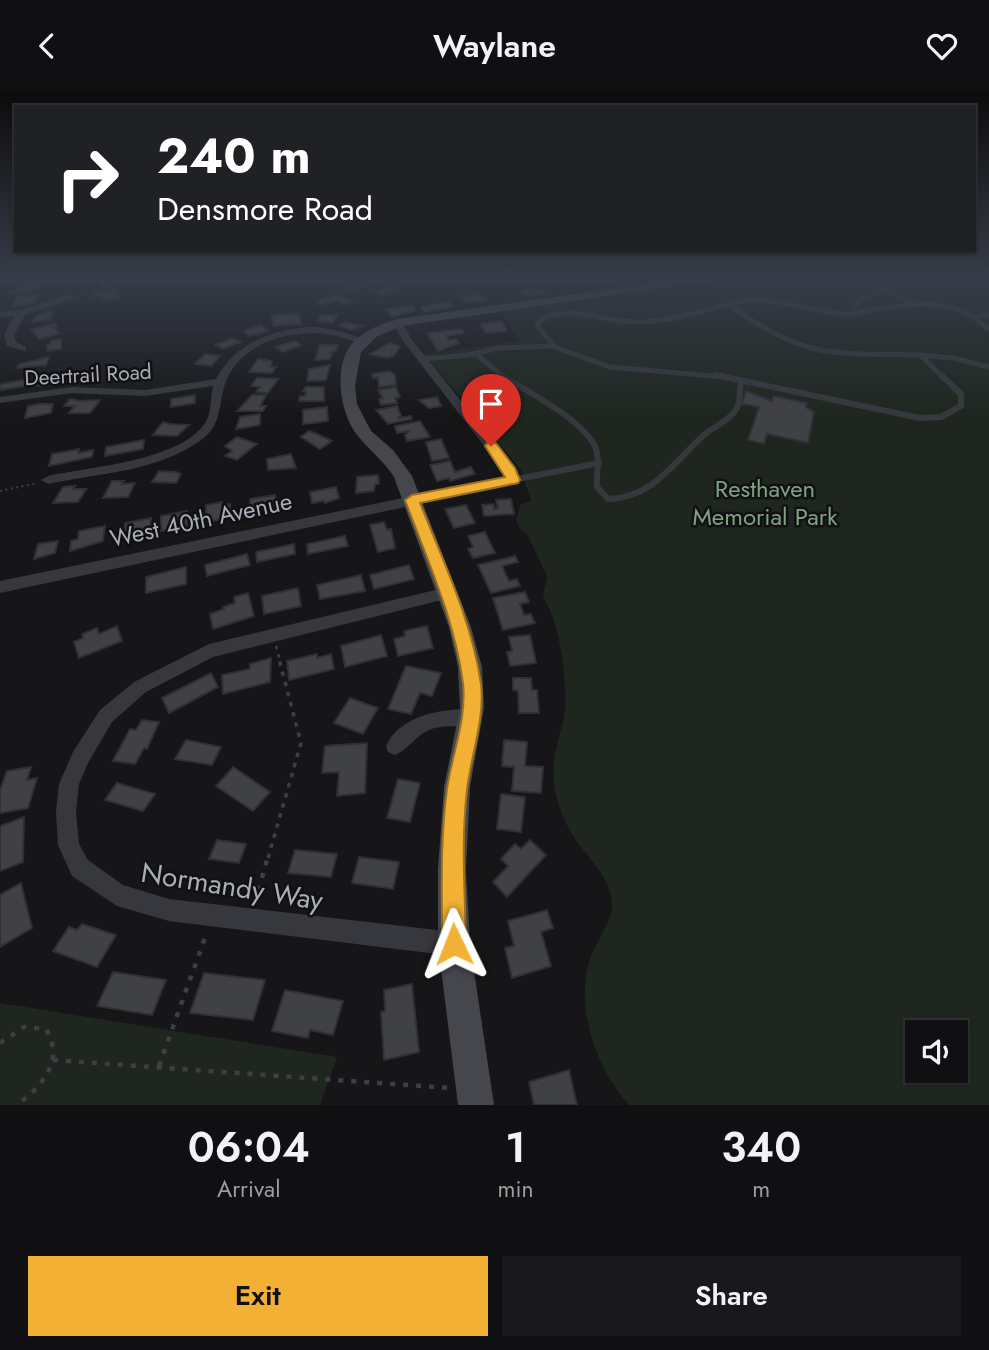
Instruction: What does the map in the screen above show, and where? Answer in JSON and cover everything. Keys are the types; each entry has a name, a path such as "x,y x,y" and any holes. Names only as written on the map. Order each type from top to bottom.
{"street":[{"path":"15,323 9,335 11,344 22,349"},
{"path":"397,323 383,328 363,341 355,351 351,363 349,404 353,417 364,433 396,464 448,593 470,667 471,717 457,787 453,837 454,944 475,1097"},
{"path":"398,323 508,468 513,480"},
{"path":"48,480 147,460 184,446 207,429 215,418 220,382 228,367 240,354 259,342 276,335 314,330 333,332 363,341"},
{"name":"Deertrail Road","path":"0,400 82,386 145,393 220,382"},
{"name":"West 40th Avenue","path":"0,587 513,480"},
{"name":"Normandy Way","path":"448,593 209,651 140,687 106,716 80,758 69,784 66,812 69,845 80,868 117,895 169,910 454,944"},
{"path":"395,746 410,729 427,721 441,717 471,717"}],"lane":[{"path":"523,348 541,343 538,323"},
{"path":"759,323 777,336 805,348 835,354 920,355 954,358 989,367"},
{"path":"542,335 555,347"},
{"path":"423,359 555,347 610,367 700,373 920,418 941,417 957,411 962,401 957,388 929,367 920,355"},
{"path":"476,353 491,369 582,432 596,446 599,463 595,481 604,498 614,500 644,490 667,475 701,438 729,417 739,400 741,381"},
{"path":"513,480 599,463"}],"path":[{"path":"0,491 48,480"},
{"path":"251,919 301,743 273,635"},
{"path":"159,1066 213,915"},
{"path":"0,1043 24,1027 46,1029 55,1047 53,1060 40,1086 17,1105"},
{"path":"53,1060 159,1066 475,1097"}],"green space":[{"name":"Resthaven Memorial Park","path":"508,323 989,323 989,1105 629,1105 617,1090 598,1055 591,1035 585,995 591,956 609,919 611,897 601,872 568,828 555,788 554,760 565,709 564,676 559,639 543,597 547,576 527,534 520,529 516,520 521,504 531,501 521,470 424,354 519,341"},
{"path":"0,1003 337,1057 320,1105 0,1105"}],"building":[{"path":"55,323 57,326 53,327 60,333 40,339 31,330"},
{"path":"273,323 301,324 273,326"},
{"path":"350,323 363,326 351,330 339,326"},
{"path":"503,323 507,331 486,333 480,324"},
{"path":"261,325 268,331 249,336 243,331"},
{"path":"462,329 464,333 447,336 449,340 456,339 459,343 438,351 427,333"},
{"path":"232,338 241,342 223,349 215,345"},
{"path":"61,339 61,349 48,351 47,345 51,344 51,341"},
{"path":"295,341 301,345 283,352 275,347"},
{"path":"389,343 400,346 394,356 387,358 370,354"},
{"path":"320,345 338,345 336,351 329,353 332,354 330,359 315,360"},
{"path":"205,354 220,356 211,366 195,364"},
{"path":"49,357 46,365 17,368 19,364"},
{"path":"258,359 272,361 271,367 276,367 272,373 249,372"},
{"path":"330,365 326,380 307,381 309,369"},
{"path":"390,371 395,375 396,385 379,387 378,377 373,378 372,374"},
{"path":"64,373 61,383 36,386 38,381"},
{"path":"257,378 278,379 268,393 256,392 260,387 251,386"},
{"path":"25,380 25,386 0,390 0,384"},
{"path":"306,387 324,387 324,401 299,401 300,396 305,396 306,392 303,391"},
{"path":"396,387 400,397 395,398 397,403 381,405 379,399 383,398 378,390"},
{"path":"746,391 772,401 773,396 807,403 806,407 814,412 808,443 767,434 764,444 748,440 759,407 742,404"},
{"path":"195,395 195,403 171,407 171,399"},
{"path":"252,395 266,395 260,406 266,406 263,411 237,411"},
{"path":"437,397 441,406 429,408 419,400"},
{"path":"70,399 100,400 90,413 69,413 75,406 64,406"},
{"path":"53,404 51,413 25,418 28,406"},
{"path":"397,406 401,416 398,418 411,416 412,419 388,424 376,410"},
{"path":"327,407 328,421 303,424 303,410"},
{"path":"260,414 260,425 236,429 240,417"},
{"path":"420,421 430,437 407,441 405,435 409,431 397,433 395,426"},
{"path":"163,422 189,425 177,436 153,435"},
{"path":"309,431 332,441 320,449 301,437"},
{"path":"237,437 257,444 237,460 225,456 232,451 225,446"},
{"path":"441,439 449,458 432,461 426,442"},
{"path":"144,440 143,449 105,456 106,447"},
{"path":"79,449 78,453 93,450 92,457 49,466 52,454"},
{"path":"291,454 296,468 268,470 267,459"},
{"path":"450,461 455,472 471,467 475,474 450,481 449,478 437,481 430,465"},
{"path":"159,471 181,474 176,483 152,482"},
{"path":"378,475 379,484 375,484 374,491 356,493 357,477"},
{"path":"112,481 124,481 122,484 135,483 128,497 103,498"},
{"path":"75,486 73,489 86,489 78,502 53,503 63,487"},
{"path":"336,487 339,498 325,503 312,503 310,492"},
{"path":"275,495 277,507 251,515 250,499"},
{"path":"511,499 514,514 484,516 482,505 494,504 494,509 498,508 496,500"},
{"path":"222,502 222,505 230,504 231,516 200,525 200,514 206,513 206,505"},
{"path":"466,505 475,523 454,528 445,509"},
{"path":"187,511 187,528 161,531 161,516"},
{"path":"151,518 150,532 124,539 125,523"},
{"path":"384,522 387,530 391,529 395,548 378,552 370,525"},
{"path":"105,526 103,541 70,551 71,541 78,539 79,531"},
{"path":"485,532 495,553 473,558 468,549 473,547 468,536"},
{"path":"345,536 348,546 308,554 307,544"},
{"path":"58,541 55,553 34,559 38,544"},
{"path":"294,544 295,554 257,562 256,552"},
{"path":"247,554 250,565 207,576 205,565"},
{"path":"515,556 518,562 502,566 509,581 517,579 520,586 491,593 478,565"},
{"path":"409,565 414,579 374,589 370,575"},
{"path":"186,567 186,584 146,593 146,577"},
{"path":"361,575 365,591 320,599 317,585"},
{"path":"298,588 301,606 264,614 262,596"},
{"path":"525,592 529,602 520,604 524,615 531,614 535,623 503,630 493,598"},
{"path":"248,593 254,616 213,629 210,614 235,603 234,597"},
{"path":"117,626 122,641 79,658 74,642 83,638 82,634 97,628 99,634"},
{"path":"427,626 433,648 398,656 394,639 405,636 404,631"},
{"path":"381,635 387,656 345,667 341,646"},
{"path":"530,635 536,663 510,666 507,652 512,651 509,637"},
{"path":"317,654 317,658 331,654 334,669 289,680 287,661"},
{"path":"271,658 270,682 223,694 222,675 250,669 250,664"},
{"path":"406,666 441,673 432,696 420,693 411,714 388,709"},
{"path":"211,673 218,687 169,713 162,698"},
{"path":"513,678 531,678 532,690 537,690 539,713 519,713 518,691 513,690"},
{"path":"350,698 378,708 363,734 334,723"},
{"path":"142,720 159,722 147,749 144,748 135,764 113,761 130,729 136,730"},
{"path":"186,740 221,747 212,765 175,759"},
{"path":"504,740 527,742 525,766 543,767 541,793 512,791 514,767 502,766"},
{"path":"367,743 365,793 337,796 339,772 322,773 325,746"},
{"path":"31,767 27,780 37,778 28,808 0,813 0,790 7,771"},
{"path":"233,767 270,792 253,811 216,786"},
{"path":"398,779 420,783 410,822 387,818"},
{"path":"117,783 155,794 143,811 105,800"},
{"path":"501,794 525,797 521,832 497,829"},
{"path":"24,817 23,862 0,871 0,826"},
{"path":"217,840 246,844 239,863 209,859"},
{"path":"530,840 546,855 507,897 493,882 508,866 501,859 515,844 521,849"},
{"path":"295,850 337,854 331,877 288,873"},
{"path":"359,857 399,862 393,889 352,883"},
{"path":"21,883 32,928 0,947 0,895"},
{"path":"547,910 553,928 541,932 551,966 512,978 505,948 514,946 508,921"},
{"path":"82,924 116,935 97,967 53,951 69,927 77,930"},
{"path":"113,972 166,980 152,1015 97,1006"},
{"path":"204,973 265,980 253,1020 190,1013"},
{"path":"412,984 419,1052 384,1060 381,1012 385,1011 384,990"},
{"path":"285,990 343,1001 333,1035 310,1030 308,1038 272,1031"},
{"path":"569,1070 577,1105 534,1105 529,1082"}],"route":[{"path":"454,944 453,837 457,787 472,708 472,685 460,627 412,500 513,480 508,468 491,446"}]}
